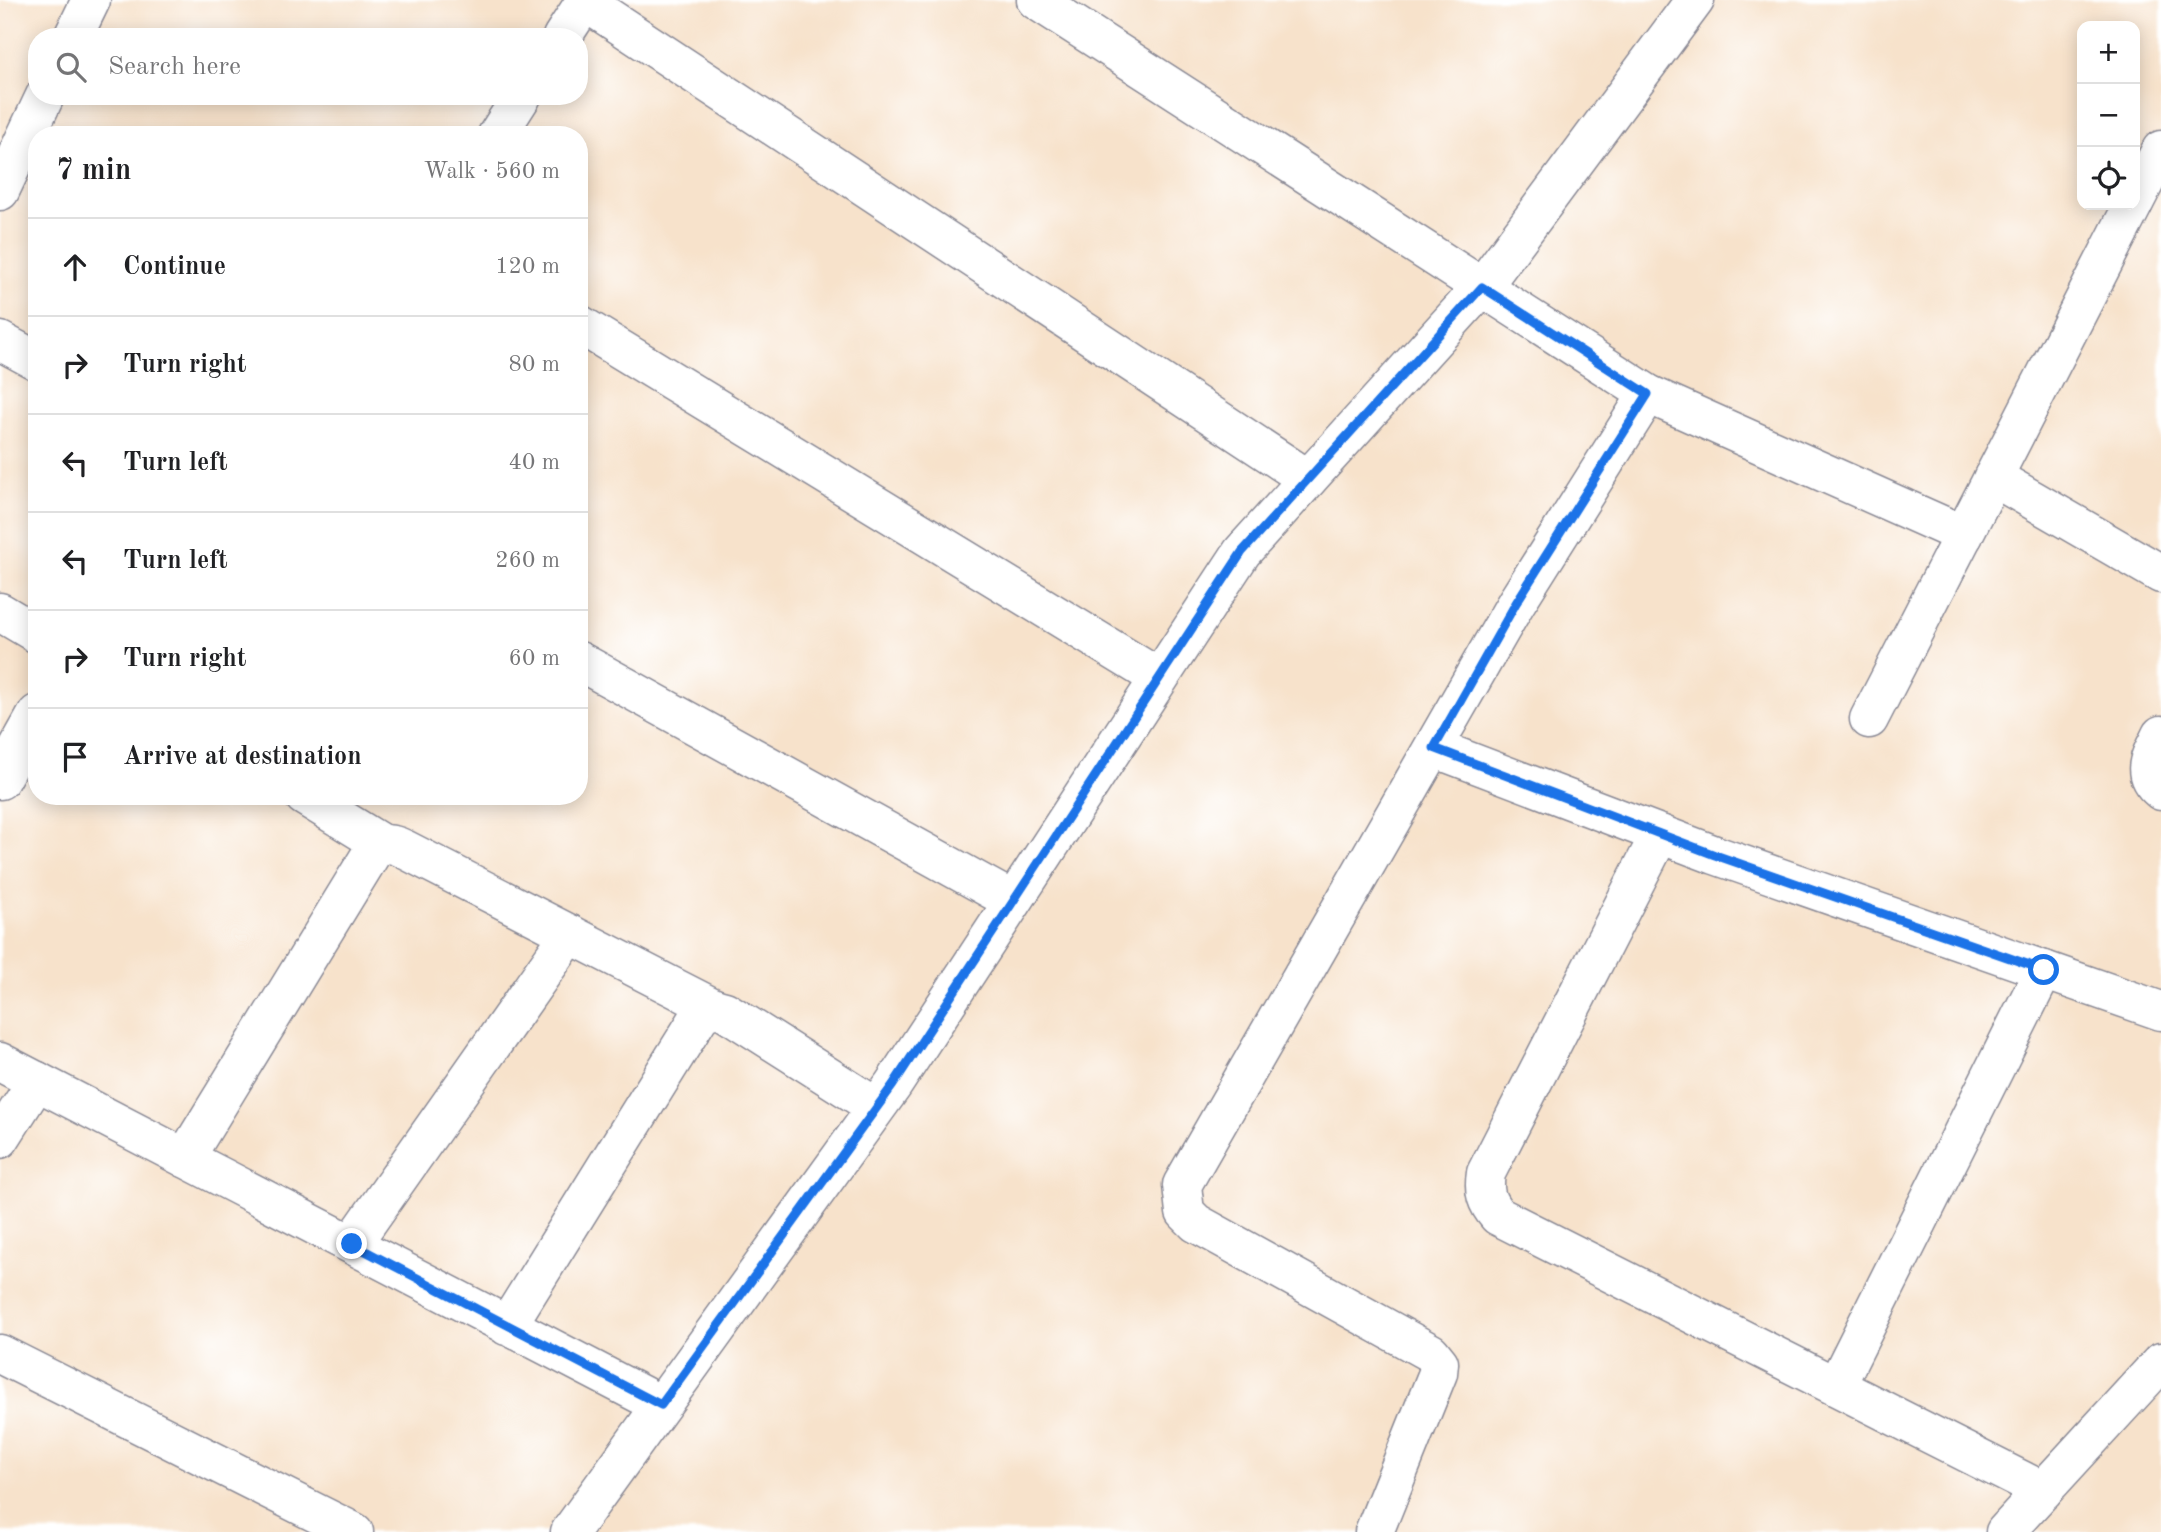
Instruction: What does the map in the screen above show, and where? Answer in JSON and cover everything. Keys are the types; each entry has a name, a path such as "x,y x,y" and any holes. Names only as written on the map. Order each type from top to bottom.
{"street":[{"path":"77,28 91,0"},
{"path":"1036,0 1648,394 1964,535"},
{"path":"570,1532 876,1107 1242,552 1482,287 1695,0"},
{"path":"568,28 585,1 1308,479"},
{"path":"31,126 41,105"},
{"path":"503,126 516,105"},
{"path":"0,191 28,132"},
{"path":"2140,191 2161,150"},
{"path":"1869,719 2130,210"},
{"path":"588,329 1159,678"},
{"path":"0,341 28,356"},
{"path":"1374,1532 1438,1373 1439,1363 1431,1353 1196,1223 1185,1212 1182,1185 1509,616 1648,394"},
{"path":"1993,478 2161,574"},
{"path":"0,612 28,629"},
{"path":"588,666 1013,901"},
{"path":"0,780 28,730"},
{"path":"2161,735 2149,760 2147,773 2152,785 2161,792"},
{"path":"1434,748 1660,834 2161,1011"},
{"path":"319,805 382,844 392,844 404,849 713,1008 725,1011 876,1107"},
{"path":"1660,834 1486,1173 1483,1187 1487,1203 1498,1216 2043,1491"},
{"path":"185,1158 373,851 382,844"},
{"path":"352,1244 570,934"},
{"path":"1836,1386 2044,970"},
{"path":"507,1326 701,1014 713,1008"},
{"path":"0,1062 661,1405"},
{"path":"0,1139 37,1081"},
{"path":"0,1354 354,1532"},
{"path":"2005,1532 2161,1362"}],"route":[{"path":"352,1244 661,1405 893,1085 1242,552 1482,287 1648,394 1516,603 1434,748 1715,855 2044,970"}]}
